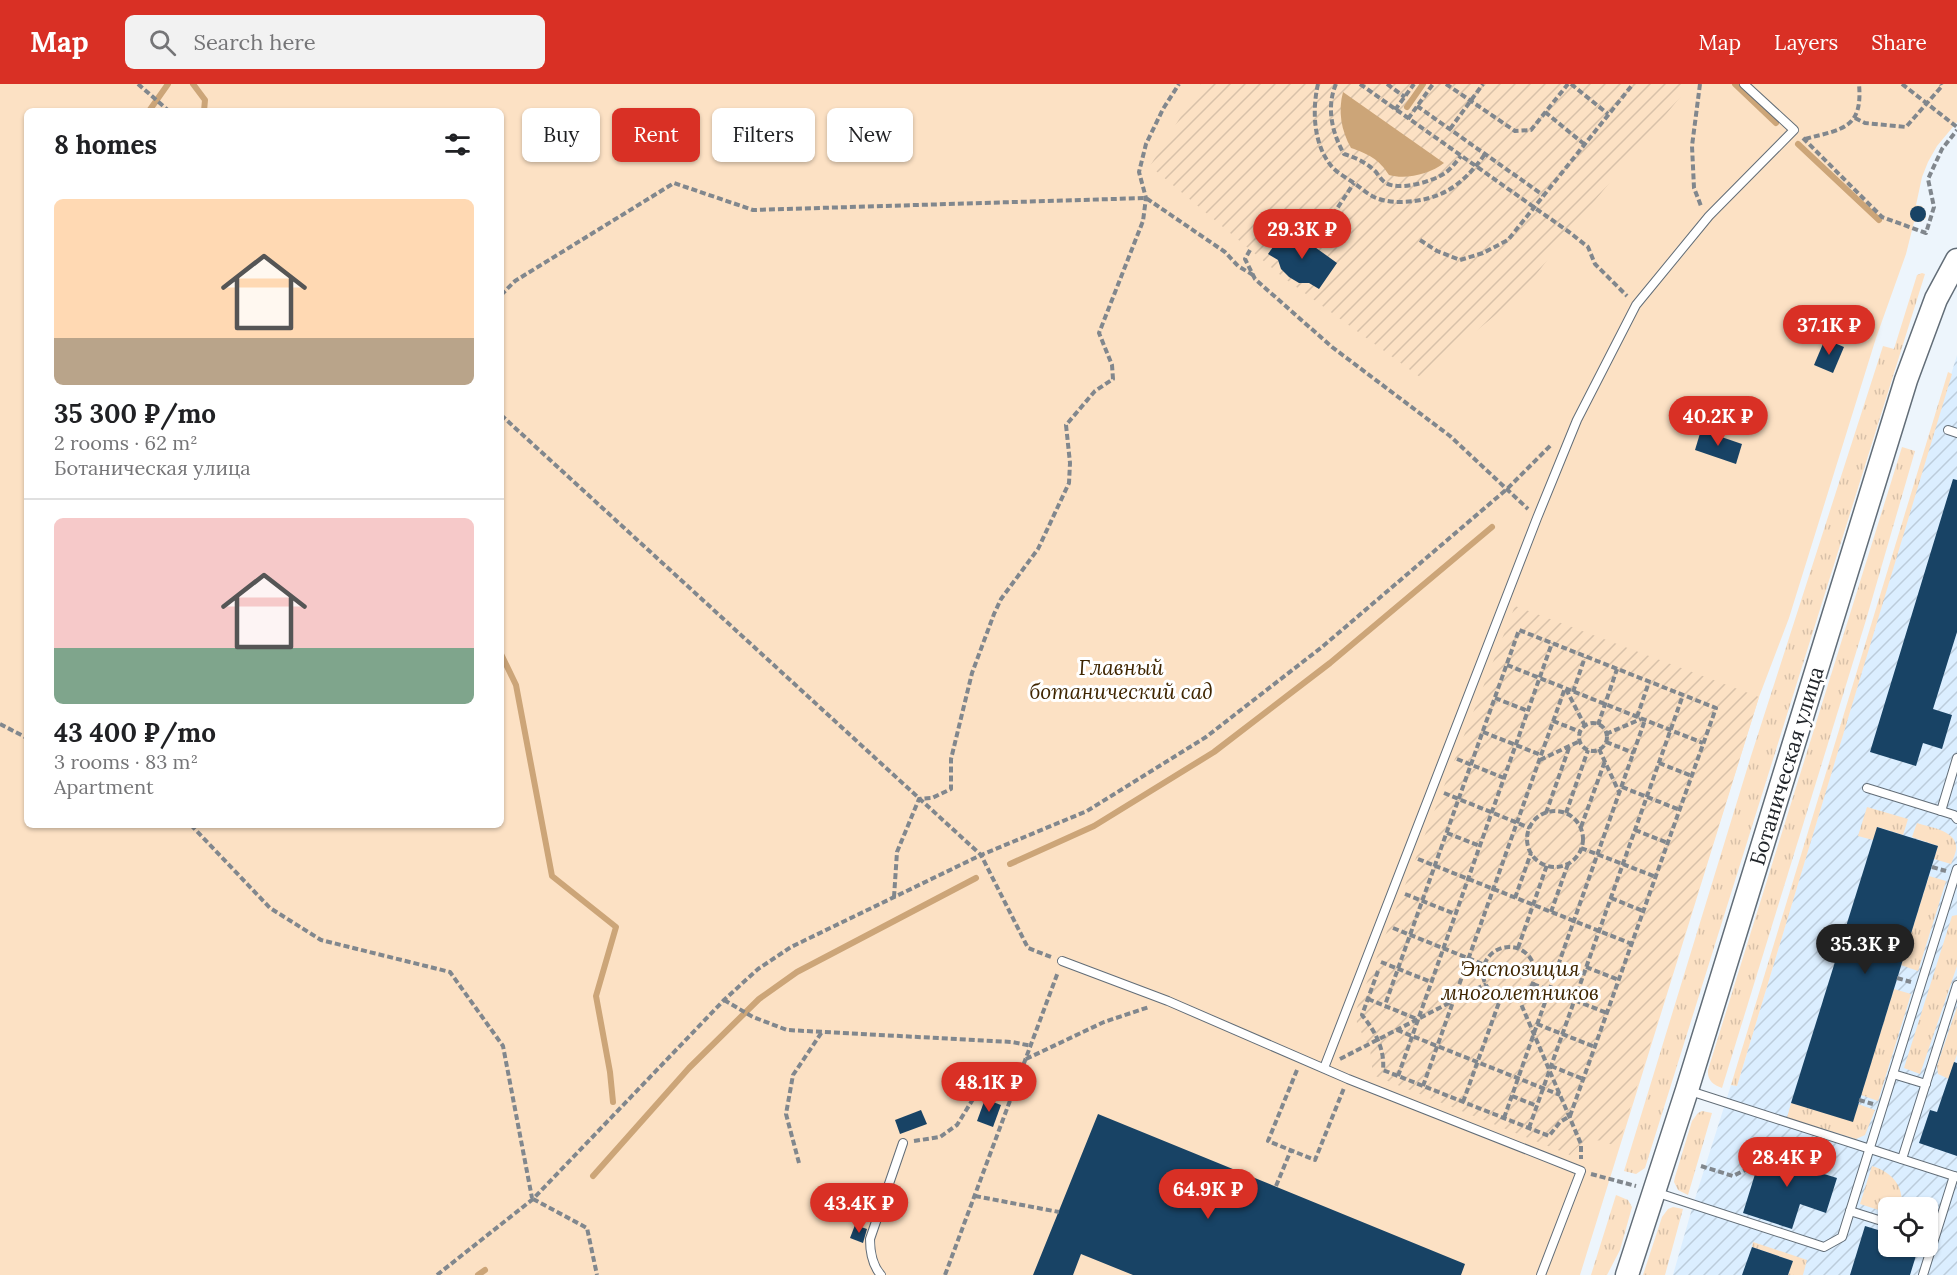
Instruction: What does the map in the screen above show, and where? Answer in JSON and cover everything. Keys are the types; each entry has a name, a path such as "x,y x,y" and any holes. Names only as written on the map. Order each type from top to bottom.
{"main road":[{"name":"Ботаническая улица","path":"1627,1275 1906,380 1936,299 1957,260"}],"lane":[{"path":"1324,1068 1577,420 1636,305 1709,216 1794,130 1744,84"},
{"path":"1948,430 1957,433"},
{"path":"1941,811 1957,758"},
{"path":"1867,788 1954,815 1957,819"},
{"path":"1654,1192 1824,1247 1842,1237 1957,873"},
{"path":"1062,961 1168,1001 1348,1079 1581,1171 1541,1275"},
{"path":"1902,1159 1957,985"},
{"path":"1893,1074 1926,1084"},
{"path":"1686,1090 1956,1177 1938,1220"},
{"path":"881,1275 876,1269 870,1252 870,1239 903,1143"},
{"path":"1850,1211 1878,1220"},
{"path":"1923,1275 1927,1257"}],"path":[{"path":"138,84 166,108"},
{"path":"919,798 932,798 951,789 951,759 972,673 994,614 1001,599 1038,549 1069,483 1070,463 1066,425 1095,391 1113,379 1112,365 1099,333 1143,221 1146,198 1139,172 1146,144 1163,109 1179,84"},
{"path":"1318,84 1314,98 1315,120 1317,137 1323,153 1333,168 1375,198 1391,202 1412,202 1432,198 1453,189 1476,167 1485,154"},
{"path":"1336,84 1331,100 1331,117 1339,145 1344,154 1360,159 1370,166 1384,182 1394,185 1410,185 1427,182 1445,173 1461,156"},
{"path":"1360,84 1588,248 1595,264 1636,305"},
{"path":"1387,84 1405,97"},
{"path":"1395,110 1413,84"},
{"path":"1408,119 1433,84"},
{"path":"1446,84 1515,131 1531,130 1569,84 1608,114"},
{"path":"1450,129 1483,84"},
{"path":"1420,240 1437,251 1460,260 1483,253 1508,240 1633,84"},
{"path":"1700,84 1692,146 1694,188 1701,205 1709,216"},
{"path":"1859,84 1860,105 1855,118 1843,127 1804,139 1882,217 1926,233 1934,207 1928,179 1942,149 1957,128 1902,84"},
{"path":"1855,118 1865,123 1906,127 1942,86 1941,84"},
{"path":"1417,106 1543,195"},
{"path":"1545,112 1584,144"},
{"path":"504,292 515,281 674,183 753,210 1146,198 1225,252 1238,266 1253,275"},
{"path":"1313,245 1354,183"},
{"path":"1250,250 1245,259 1255,279 1332,348 1450,436 1537,518"},
{"path":"504,418 981,855 1028,948 1062,961 945,1275"},
{"path":"437,1275 532,1199 724,1000 758,969 791,947 981,855 1087,811 1206,737 1322,647 1507,489 1554,443"},
{"path":"1362,1015 1378,1040 1383,1054 1383,1070 1549,1136 1560,1122 1570,1116 1716,708 1519,630 1385,1005"},
{"path":"1398,1076 1552,643"},
{"path":"1573,692 1585,657"},
{"path":"1507,665 1703,744"},
{"path":"1598,725 1617,669"},
{"path":"1637,717 1649,682"},
{"path":"1423,1086 1565,689"},
{"path":"1565,689 1585,726"},
{"path":"1529,1128 1683,696"},
{"path":"1495,698 1528,711"},
{"path":"1606,734 1644,720"},
{"path":"1504,1118 1644,720"},
{"path":"1553,721 1581,732"},
{"path":"0,724 24,736"},
{"path":"1598,725 1606,734 1606,742 1599,749 1588,750 1580,741 1581,732 1585,726 1598,725"},
{"path":"1483,732 1516,744 1540,757 1580,741"},
{"path":"1606,742 1634,753"},
{"path":"1546,813 1570,746"},
{"path":"1599,749 1620,793"},
{"path":"1566,813 1588,750"},
{"path":"1457,759 1504,778"},
{"path":"1581,828 1605,761"},
{"path":"1659,763 1692,776"},
{"path":"1622,787 1680,810"},
{"path":"1444,793 1530,828"},
{"path":"894,897 897,852 919,798"},
{"path":"1559,811 1566,813 1581,828 1583,833 1581,848 1576,858 1568,864 1547,865 1536,859 1532,853 1528,844 1530,828 1535,820 1546,813 1559,811"},
{"path":"194,828 270,908 321,940 450,972 503,1046 532,1199"},
{"path":"1635,830 1668,843"},
{"path":"1447,833 1480,846"},
{"path":"1581,848 1656,878"},
{"path":"1515,898 1532,853"},
{"path":"1418,859 1632,944"},
{"path":"1551,912 1568,864"},
{"path":"1518,948 1547,865"},
{"path":"1405,894 1455,914"},
{"path":"1611,898 1643,911"},
{"path":"1393,928 1485,965"},
{"path":"1507,947 1518,948 1527,954 1533,963 1535,973 1533,984 1518,997 1501,997 1492,992 1486,984 1485,965 1489,957 1497,950 1507,947"},
{"path":"1381,962 1431,982"},
{"path":"1586,967 1619,980"},
{"path":"1324,1068 1486,984"},
{"path":"1533,984 1607,1013"},
{"path":"1463,1102 1501,997"},
{"path":"1518,997 1581,1144"},
{"path":"1368,999 1418,1019"},
{"path":"724,1000 753,1017 787,1030 1012,1042 1032,1046"},
{"path":"1026,1060 1104,1022 1168,1001"},
{"path":"1537,1024 1595,1047"},
{"path":"1397,1030 1561,1095"},
{"path":"799,1163 786,1114 793,1075 823,1031"},
{"path":"1301,1059 1268,1141 1315,1160 1348,1079"},
{"path":"1550,1068 1583,1079"},
{"path":"903,1143 940,1137 957,1125 978,1091 988,1085 1017,1080"},
{"path":"1512,1096 1537,1106"},
{"path":"1276,1186 1291,1150"},
{"path":"1701,1166 1733,1176 1749,1168 1756,1170"},
{"path":"1581,1171 1654,1192"},
{"path":"975,1196 1059,1212"},
{"path":"532,1199 587,1227 597,1275"}],"shaded area":[{"path":"1343,92 1444,163 1418,175 1403,177 1389,175 1373,158 1351,148 1341,120"},
{"path":"1957,355 1957,1275 1673,1275 1731,1085 1737,1086"}],"green space":[{"name":"Главный ботанический сад","path":"0,84 1957,84 1957,122 1937,146 1922,177 1916,205 1922,206 1926,212 1926,218 1921,222 1914,222 1906,254 1876,338 1789,618 1759,697 1580,1275 0,1275"},
{"path":"1201,84 1691,84 1521,294 1464,341 1424,380 1284,278 1150,166"},
{"path":"1925,274 1645,1168 1636,1174 1624,1171 1751,756 1883,346 1894,349 1917,275"},
{"path":"1948,372 1952,374 1737,1086 1731,1085"},
{"path":"1902,447 1915,451 1866,620 1722,1088 1711,1082 1708,1070"},
{"name":"Экспозиция многолетников","path":"1515,606 1759,697 1618,1147 1592,1140 1582,1144 1570,1155 1373,1075 1370,1049 1357,1024 1356,1010"},
{"path":"1867,807 1908,819 1903,835 1878,827 1873,840 1858,836"},
{"path":"1917,823 1951,836 1956,848 1951,864 1934,859 1938,846 1912,837"},
{"path":"1929,876 1946,881 1918,971 1901,965"},
{"path":"1957,915 1957,966 1920,1074 1904,1068 1952,916"},
{"path":"1894,989 1911,994 1878,1101 1861,1095"},
{"path":"1957,1007 1957,1054 1949,1079 1938,1074 1937,1066"},
{"path":"1791,1103 1858,1104 1875,1110 1865,1135 1856,1139 1787,1118"},
{"path":"1702,1111 1712,1113 1688,1195 1678,1190 1674,1182 1692,1121"},
{"path":"1872,1166 1891,1176 1901,1192 1902,1197 1878,1197 1878,1210 1860,1204"},
{"path":"1616,1195 1628,1200 1632,1207 1620,1250 1607,1275 1591,1275"},
{"path":"1673,1207 1683,1209 1665,1275 1643,1275 1662,1217 1668,1209"},
{"path":"1753,1242 1807,1260 1803,1275 1788,1275 1792,1261 1752,1247"}],"building":[{"path":"1918,206 1924,208 1926,214 1924,220 1918,222 1912,220 1910,214 1912,208"},
{"path":"1287,227 1337,263 1319,289 1309,283 1299,283 1289,277 1281,269 1278,260 1268,254"},
{"path":"1825,339 1844,347 1833,373 1814,365"},
{"path":"1701,430 1742,444 1736,464 1695,450"},
{"path":"1953,479 1957,480 1957,632 1933,709 1952,715 1942,749 1923,743 1916,766 1870,752"},
{"path":"1877,827 1938,846 1853,1122 1791,1103"},
{"path":"1954,1062 1957,1063 1957,1156 1919,1143 1930,1110 1937,1112"},
{"path":"985,1099 1001,1105 993,1127 977,1121"},
{"path":"921,1110 927,1124 900,1134 895,1120"},
{"path":"1098,1114 1465,1264 1461,1275 1133,1275 1081,1254 1073,1275 1033,1275"},
{"path":"1764,1145 1814,1161 1811,1170 1837,1178 1826,1213 1800,1204 1792,1229 1743,1213"},
{"path":"855,1225 867,1229 863,1243 850,1238"},
{"path":"1865,1226 1878,1230 1878,1257 1916,1257 1910,1275 1850,1275"},
{"path":"1752,1247 1793,1261 1788,1275 1742,1275"}],"waterway":[{"path":"151,108 168,84"},
{"path":"193,84 205,100 204,108"},
{"path":"1407,107 1423,84"},
{"path":"1735,84 1776,123"},
{"path":"1798,144 1879,220"},
{"path":"1010,864 1094,826 1214,752 1330,663 1492,527"},
{"path":"504,660 516,685 552,876 616,927 596,996 613,1102"},
{"path":"593,1176 689,1068 759,999 797,972 976,878"},
{"path":"478,1275 485,1270"}]}
